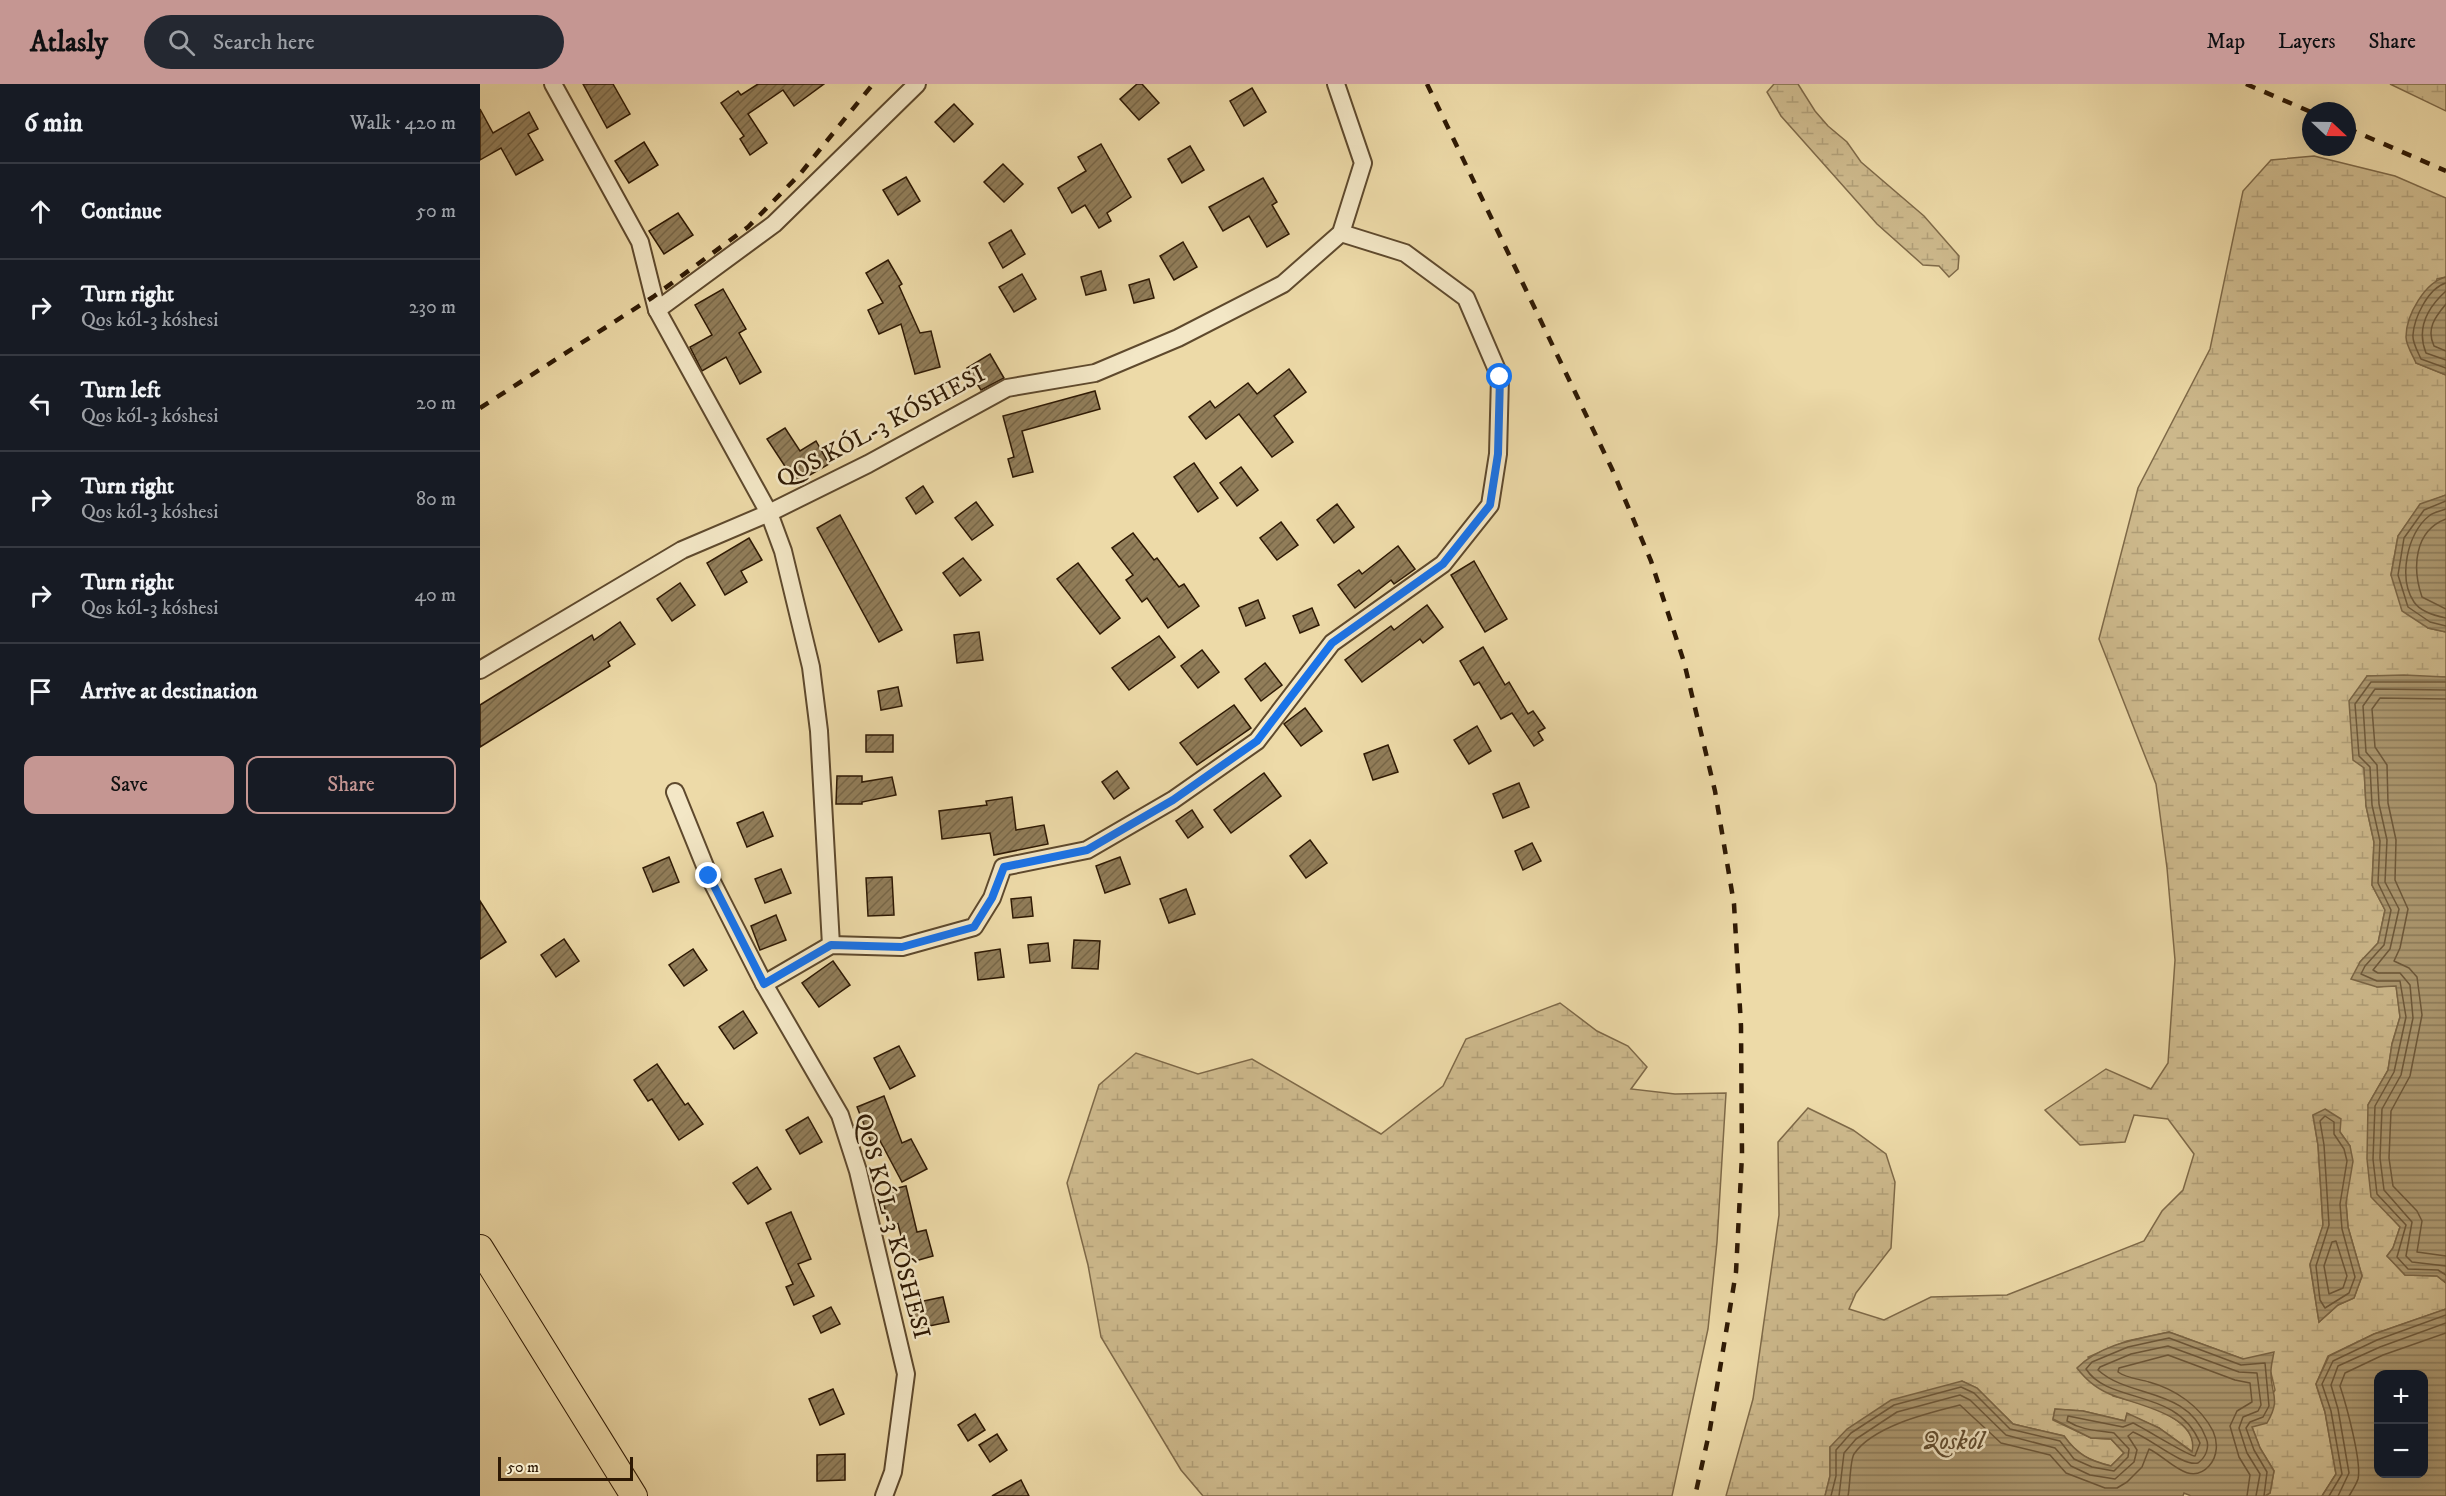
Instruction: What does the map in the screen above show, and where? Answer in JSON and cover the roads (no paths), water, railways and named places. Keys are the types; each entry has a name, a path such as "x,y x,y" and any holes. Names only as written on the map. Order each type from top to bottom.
{"main road":[{"path":"480,1248 634,1496"}],"street":[{"path":"480,670 682,550 769,513 657,310 640,242 553,84"},
{"path":"657,310 774,224 917,84"},
{"path":"764,984 831,945 902,947 974,927 992,898 1004,867 1087,850 1173,800 1257,741 1332,643 1443,564 1490,505 1498,454 1500,377 1466,298 1405,253 1341,233 1363,163 1336,84"},
{"name":"QOS KÓL-3 KÓSHESI","path":"831,945 819,731 811,668 783,552 769,513 868,464 1007,388 1095,373 1178,338 1283,284 1341,233"},
{"name":"QOS KÓL-3 KÓSHESI","path":"675,792 709,876 764,984 840,1115 858,1171 906,1374 893,1472 884,1496"}],"water":[{"path":"2446,277 2446,375 2416,363 2406,337 2409,319 2424,292 2438,280"},
{"path":"2446,495 2446,632 2428,628 2402,611 2391,575 2398,536 2420,504"},
{"path":"2367,676 2446,677 2446,1283 2437,1276 2405,1275 2387,1256 2393,1248 2400,1227 2371,1197 2367,1159 2368,1105 2388,1070 2392,1044 2400,1017 2396,986 2377,987 2351,979 2360,962 2378,943 2385,910 2372,885 2374,842 2366,806 2364,768 2353,760 2349,701"},
{"path":"2325,1109 2341,1119 2340,1132 2350,1146 2353,1161 2346,1203 2348,1227 2362,1276 2354,1298 2338,1305 2319,1322 2310,1264 2323,1225 2318,1145 2313,1115"},
{"path":"2446,1309 2446,1496 2322,1496 2336,1474 2325,1412 2316,1384 2329,1356 2374,1334"},
{"name":"Qoskól","path":"2169,1332 2243,1359 2274,1352 2271,1379 2274,1407 2267,1423 2252,1427 2260,1448 2274,1471 2270,1493 2265,1496 2191,1496 2184,1493 2183,1496 1825,1496 1830,1476 1830,1447 1847,1429 1891,1400 1962,1381 1977,1388 2013,1424 2064,1436 2079,1452 2103,1464 2111,1466 2124,1453 2111,1439 2091,1438 2053,1419 2055,1409 2083,1411 2125,1421 2127,1413 2159,1428 2192,1452 2192,1440 2187,1429 2177,1421 2152,1408 2104,1391 2089,1381 2077,1368 2108,1348"}],"railway":[{"path":"480,408 653,297 748,227 800,174 873,84"},
{"path":"1427,84 1612,469 1651,561 1684,662 1715,791 1734,904 1741,1026 1742,1155 1736,1272 1710,1429 1695,1496"},
{"path":"2246,84 2302,108"},
{"path":"2356,132 2446,171"}]}
